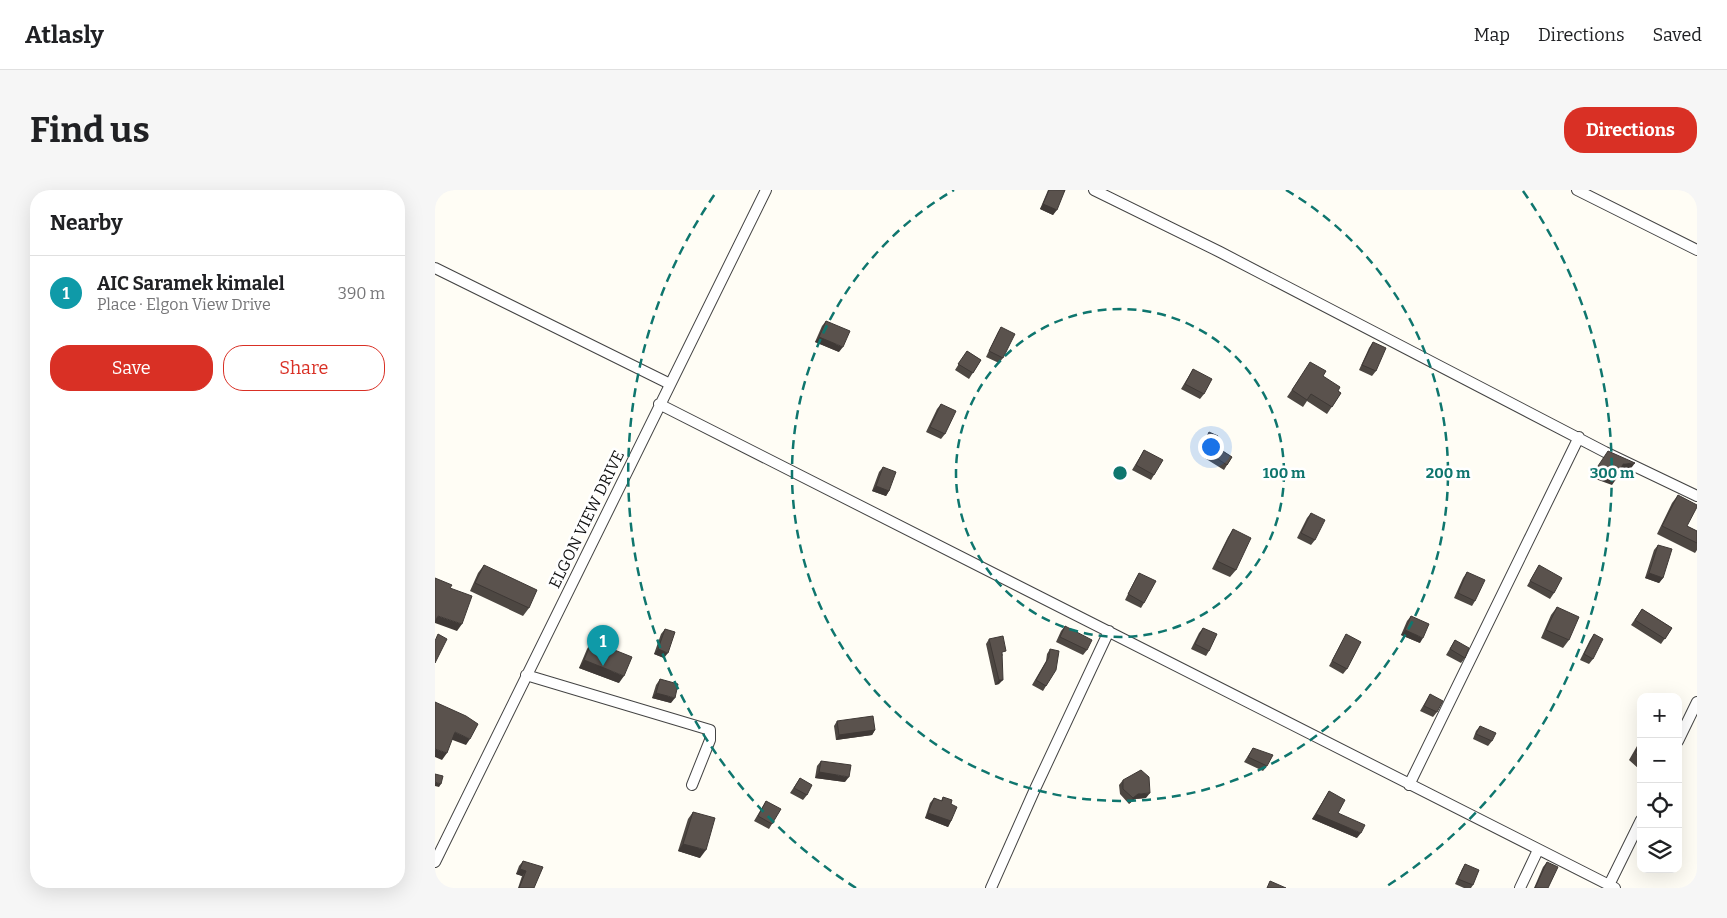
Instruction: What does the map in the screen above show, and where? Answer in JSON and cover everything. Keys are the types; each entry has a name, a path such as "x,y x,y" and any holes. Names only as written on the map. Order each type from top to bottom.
{"street":[{"name":"ELGON VIEW DRIVE","path":"435,862 766,190"},
{"path":"1094,190 1228,256 1605,452 1697,496"},
{"path":"1577,190 1697,250"},
{"path":"435,268 669,384"},
{"path":"659,404 1612,887 1638,828"},
{"path":"1409,785 1579,437"},
{"path":"991,888 1035,788 1109,631"},
{"path":"526,675 710,730 710,740 692,785"},
{"path":"1679,738 1697,702"},
{"path":"1521,888 1538,850"}],"building":[{"path":"1049,190 1065,190 1057,210 1043,204"},
{"path":"826,321 850,331 843,347 819,337"},
{"path":"1001,327 1015,334 1003,358 989,351"},
{"path":"1373,342 1386,348 1376,371 1362,365"},
{"path":"967,351 981,360 973,373 958,364"},
{"path":"1310,362 1326,371 1323,376 1340,387 1338,391 1341,393 1332,407 1311,394 1307,400 1292,390"},
{"path":"1193,369 1212,379 1204,394 1185,384"},
{"path":"941,404 956,411 945,434 930,427"},
{"path":"1209,432 1218,436 1213,445 1210,446 1204,443"},
{"path":"1212,444 1232,457 1227,465 1207,452"},
{"path":"1144,450 1163,460 1154,475 1136,465"},
{"path":"1608,451 1635,463 1623,464 1617,478 1596,469"},
{"path":"883,467 896,472 889,491 876,486"},
{"path":"1678,495 1697,505 1687,526 1697,531 1697,543 1662,526"},
{"path":"1311,513 1325,520 1315,540 1301,533"},
{"path":"1233,529 1251,538 1236,570 1217,561"},
{"path":"1658,545 1672,549 1663,578 1649,573"},
{"path":"484,565 537,590 529,608 475,583"},
{"path":"1539,565 1562,578 1554,593 1530,581"},
{"path":"1467,572 1485,580 1475,601 1458,593"},
{"path":"1139,573 1156,581 1144,603 1128,594"},
{"path":"435,578 452,585 450,588 472,596 462,624 438,616 435,622"},
{"path":"1557,607 1579,617 1569,640 1546,630"},
{"path":"1642,609 1672,628 1665,639 1635,620"},
{"path":"1411,616 1429,624 1423,638 1405,630"},
{"path":"1065,626 1092,640 1087,650 1060,637"},
{"path":"1203,628 1217,634 1209,651 1195,644"},
{"path":"665,629 675,632 668,653 658,649"},
{"path":"438,634 447,639 435,663 435,641"},
{"path":"1346,634 1361,642 1347,669 1332,661"},
{"path":"1594,634 1603,639 1593,659 1584,654"},
{"path":"1003,636 1006,651 1002,652 1003,680 999,680 989,639"},
{"path":"1455,640 1469,648 1465,658 1450,649"},
{"path":"592,641 632,657 624,676 584,660"},
{"path":"1050,649 1059,651 1056,670 1046,686 1036,680 1049,657"},
{"path":"660,679 678,684 675,698 656,693"},
{"path":"1430,694 1443,701 1437,712 1424,706"},
{"path":"435,702 466,716 478,724 470,739 455,732 447,753 435,749"},
{"path":"873,716 875,730 839,735 837,721"},
{"path":"1480,726 1496,733 1492,741 1476,734"},
{"path":"1253,748 1273,755 1267,766 1248,757"},
{"path":"821,761 851,765 849,777 819,772"},
{"path":"1141,770 1149,777 1150,793 1138,794 1133,798 1123,789 1123,780"},
{"path":"435,774 443,776 441,784 435,782"},
{"path":"800,778 812,785 807,795 794,788"},
{"path":"1329,791 1345,800 1338,813 1365,825 1361,833 1316,814"},
{"path":"943,797 952,800 951,804 957,807 951,821 928,813 934,798 942,801"},
{"path":"766,801 781,809 772,824 758,816"},
{"path":"693,812 715,818 706,850 683,844"},
{"path":"523,861 543,867 534,888 519,888 526,871 520,869"},
{"path":"1547,862 1558,867 1548,888 1535,888"},
{"path":"1465,864 1479,870 1473,885 1458,879"},
{"path":"1270,881 1286,888 1267,888"}],"place":[{"name":"AIC Saramek kimalel","path":"603,666"}]}
